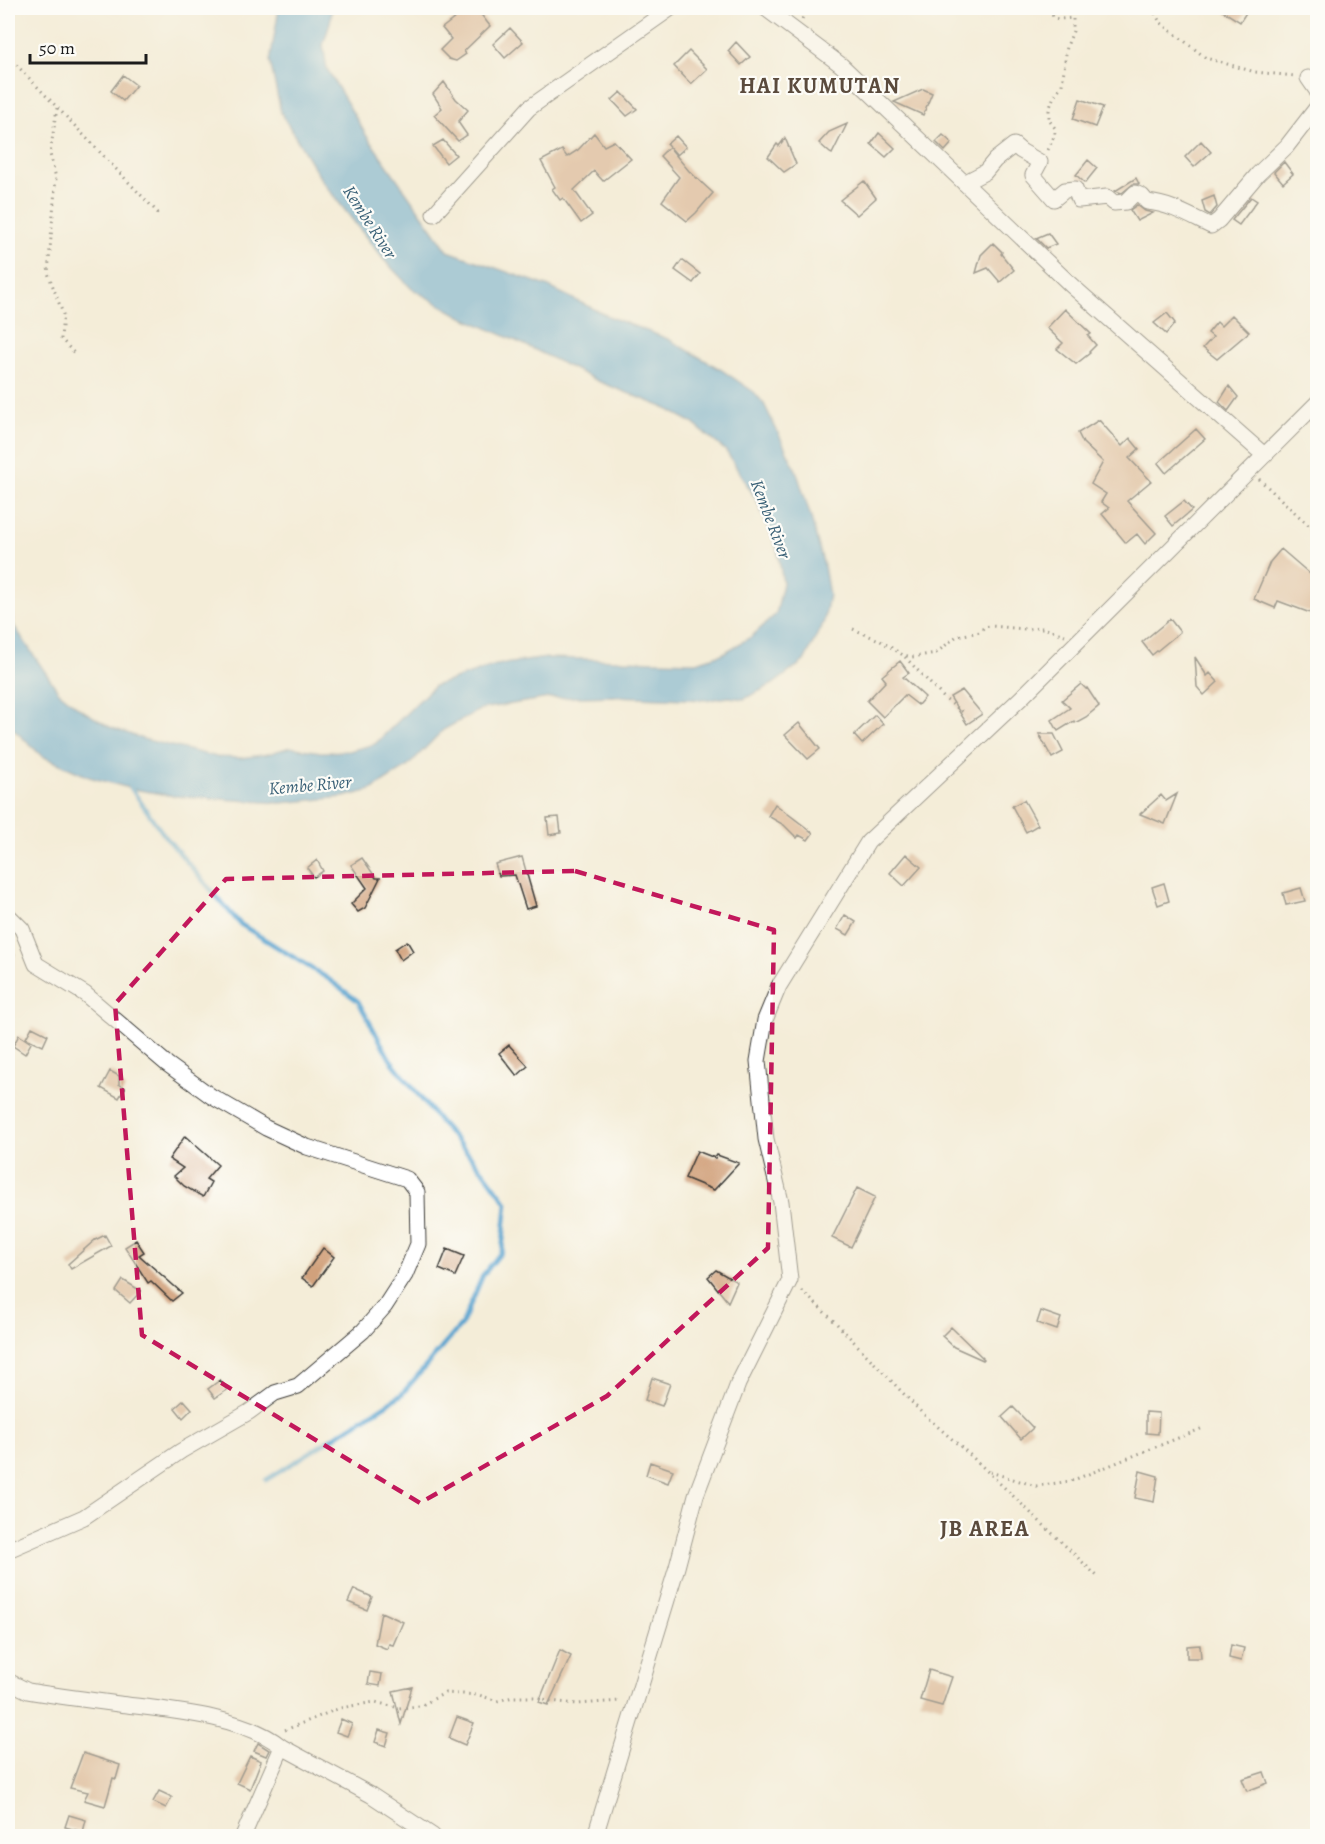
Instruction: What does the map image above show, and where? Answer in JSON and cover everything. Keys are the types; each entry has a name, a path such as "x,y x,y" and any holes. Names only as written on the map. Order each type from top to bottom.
{"street":[{"path":"434,214 529,108 671,8"},
{"path":"765,8 841,65 1071,285 1264,455"},
{"path":"1308,78 1317,90 1317,94"},
{"path":"964,183 985,172 1014,145 1021,152 1040,162 1033,176 1054,199 1065,190 1075,189 1079,200 1107,197 1114,202 1126,202 1135,193 1147,202 1177,209 1210,226 1219,220 1258,174 1287,146 1317,106"},
{"path":"595,1836 677,1567 696,1495 738,1384 790,1280 781,1202 766,1139 758,1061 765,1020 779,986 868,842 1021,698 1317,402"},
{"path":"8,915 22,929 36,964 85,994 167,1064 211,1096 266,1128 307,1147 407,1179 417,1192 419,1214 418,1244 405,1275 385,1306 363,1331 330,1360 297,1386 275,1393 249,1412 181,1451 84,1517 8,1550"},
{"path":"8,1681 28,1691 171,1711 227,1722 277,1742 370,1795 433,1836"},
{"path":"243,1836 277,1742"}],"path":[{"path":"1040,162 1050,148 1055,134 1049,120 1049,110 1054,96 1062,85 1067,46 1073,31 1073,18 1060,20 1053,18 1051,8"},
{"path":"1152,8 1160,22 1206,58 1254,72 1308,78"},
{"path":"8,56 160,215"},
{"path":"57,108 50,154 56,178 48,273 63,314 61,339 76,355"},
{"path":"1249,470 1317,534"},
{"path":"903,655 912,657 936,653 957,636 980,632 984,627 991,626 1043,628 1078,641"},
{"path":"854,629 879,640 903,655 950,703 963,712"},
{"path":"790,1280 836,1323 922,1413 988,1472 1097,1576"},
{"path":"988,1472 1036,1486 1071,1481 1203,1428"},
{"path":"277,1742 292,1726 340,1708 375,1702 399,1708 420,1706 445,1693 479,1695 497,1701 513,1697 538,1697 550,1701 577,1704 637,1698"}],"highlighted area":[{"path":"575,871 774,930 768,1248 607,1396 420,1503 142,1335 115,1004 226,879"}],"water":[{"name":"Kembe River","path":"279,8 332,8 323,45 327,69 366,135 448,251 547,286 610,317 668,339 754,392 764,404 796,470 824,566 829,595 824,621 804,661 773,684 744,699 729,697 709,700 614,696 549,698 481,709 443,730 407,767 371,790 344,797 280,803 174,796 133,789 89,777 42,756 8,724 8,596 14,626 58,691 80,709 110,727 143,739 217,757 242,758 268,754 290,747 321,752 349,751 375,744 434,686 496,665 547,658 696,662 722,654 751,637 776,614 783,583 777,548 757,501 726,451 691,422 663,407 600,382 462,317 412,289 384,260 322,181 281,113 270,61"}],"building":[{"path":"468,8 476,8 490,26 464,51 466,54 456,61 449,59 440,50 451,39 442,28"},
{"path":"1218,8 1249,8 1240,22"},
{"path":"510,28 523,42 505,58 493,44"},
{"path":"736,42 750,57 741,65 728,51"},
{"path":"689,51 707,69 691,84 674,66"},
{"path":"123,75 136,85 123,101 111,91"},
{"path":"444,82 456,99 468,110 458,122 467,135 458,141 434,115 442,108 433,94"},
{"path":"923,89 932,93 923,115 894,102"},
{"path":"621,92 637,109 627,116 612,100"},
{"path":"1080,99 1103,107 1095,127 1073,119"},
{"path":"847,124 832,154 819,143 829,132"},
{"path":"594,133 604,146 614,141 631,159 603,181 594,171 574,190 592,215 581,223 563,198 560,200 552,189 555,187 541,161 562,150 567,157 578,150"},
{"path":"879,133 895,148 886,157 871,144"},
{"path":"943,135 952,143 945,151 936,142"},
{"path":"676,136 686,147 677,155 667,144"},
{"path":"785,138 796,164 784,172 768,157 777,144 779,146"},
{"path":"443,140 456,155 446,163 433,146"},
{"path":"1201,141 1211,152 1194,167 1185,157"},
{"path":"669,147 689,171 713,193 687,221 662,201 679,177 660,156"},
{"path":"1088,160 1097,168 1085,183 1076,175"},
{"path":"1284,162 1293,174 1283,183 1274,172"},
{"path":"1136,178 1139,184 1133,184 1122,193 1115,191"},
{"path":"864,181 876,198 857,215 840,200"},
{"path":"1214,196 1217,207 1210,215 1205,212 1202,201"},
{"path":"1251,197 1257,201 1239,225 1232,220"},
{"path":"1137,205 1153,213 1137,221 1130,210"},
{"path":"1048,233 1056,244 1046,248 1036,238"},
{"path":"993,243 1014,270 1000,282 988,268 976,273 981,255"},
{"path":"682,260 700,274 693,283 675,270"},
{"path":"1065,309 1091,334 1088,336 1096,345 1076,364 1057,349 1063,343 1047,328"},
{"path":"1167,313 1175,323 1166,334 1154,323"},
{"path":"1232,315 1249,332 1217,359 1203,348 1213,337 1208,333 1217,322 1221,326"},
{"path":"1229,386 1238,397 1228,411 1219,402"},
{"path":"1099,420 1122,446 1130,438 1139,449 1129,458 1151,481 1127,501 1156,533 1145,544 1137,534 1126,543 1102,514 1109,508 1101,502 1106,494 1091,484 1103,462 1083,443 1078,433"},
{"path":"1196,429 1205,439 1166,473 1158,463"},
{"path":"1184,501 1192,510 1173,526 1165,516"},
{"path":"1281,549 1317,580 1317,603 1313,614 1278,601 1275,608 1254,599 1270,562"},
{"path":"1170,619 1180,632 1152,655 1142,642"},
{"path":"1195,657 1207,676 1210,673 1218,682 1204,695 1197,687"},
{"path":"900,661 909,673 903,677 925,697 918,705 905,695 883,717 867,701 886,681 882,676"},
{"path":"1081,684 1087,688 1099,706 1086,717 1058,731 1052,720 1070,708 1062,700"},
{"path":"962,690 982,714 967,724 950,697"},
{"path":"875,715 883,724 862,744 854,735"},
{"path":"799,723 820,749 808,759 785,735"},
{"path":"1039,734 1054,734 1063,752 1052,758"},
{"path":"1177,794 1165,824 1140,814 1161,795 1166,801"},
{"path":"1024,800 1038,825 1026,832 1012,806"},
{"path":"775,804 813,833 808,840 799,835 797,838 784,825 768,816"},
{"path":"559,817 561,833 549,835 547,818"},
{"path":"906,854 921,867 904,886 890,873"},
{"path":"522,857 536,906 526,909 515,875 499,876 495,864"},
{"path":"362,858 376,878 380,878 365,908 358,912 351,904 367,888 351,865"},
{"path":"317,860 323,871 314,877 307,868"},
{"path":"1164,883 1169,901 1158,905 1152,887"},
{"path":"1301,888 1305,901 1286,905 1283,893"},
{"path":"845,915 856,922 848,935 837,929"},
{"path":"407,941 413,951 401,960 395,949"},
{"path":"32,1027 48,1035 43,1046 26,1038"},
{"path":"19,1035 31,1043 25,1054 13,1046"},
{"path":"509,1045 528,1066 517,1076 499,1053"},
{"path":"110,1071 119,1076 119,1084 125,1088 119,1098 101,1088"},
{"path":"185,1136 218,1165 206,1179 211,1182 203,1197 184,1186 174,1176 183,1168 169,1159"},
{"path":"697,1151 739,1163 714,1190 685,1178"},
{"path":"857,1188 875,1197 851,1247 832,1238"},
{"path":"105,1235 111,1246 71,1269 68,1264 95,1240"},
{"path":"136,1240 144,1252 139,1255 182,1293 172,1301 151,1281 148,1283 125,1247"},
{"path":"323,1248 334,1257 313,1286 302,1278"},
{"path":"447,1249 464,1256 455,1276 439,1269"},
{"path":"716,1270 737,1282 728,1302 708,1277"},
{"path":"123,1280 141,1291 130,1303 116,1291"},
{"path":"1041,1311 1061,1318 1057,1330 1037,1323"},
{"path":"951,1327 983,1360 954,1347 942,1336"},
{"path":"652,1378 670,1384 662,1406 645,1400"},
{"path":"220,1380 227,1390 215,1398 208,1389"},
{"path":"184,1400 192,1409 183,1418 175,1408"},
{"path":"1013,1407 1033,1428 1021,1439 1002,1417"},
{"path":"1146,1412 1159,1413 1158,1434 1146,1433"},
{"path":"650,1462 673,1470 668,1483 646,1475"},
{"path":"1140,1471 1158,1476 1154,1502 1135,1498"},
{"path":"354,1589 372,1597 367,1610 348,1602"},
{"path":"381,1612 403,1622 393,1645 389,1644 387,1649 375,1644"},
{"path":"1200,1645 1201,1658 1187,1658 1187,1646"},
{"path":"1231,1645 1244,1648 1241,1661 1229,1658"},
{"path":"560,1650 571,1656 548,1705 539,1702"},
{"path":"929,1670 952,1677 942,1706 920,1700"},
{"path":"370,1672 382,1674 380,1686 368,1684"},
{"path":"412,1687 401,1724 393,1691"},
{"path":"457,1717 474,1723 465,1745 449,1738"},
{"path":"341,1719 352,1724 347,1736 336,1732"},
{"path":"379,1730 390,1733 386,1746 375,1742"},
{"path":"258,1743 269,1750 266,1756 254,1751"},
{"path":"83,1753 120,1765 116,1779 113,1778 105,1806 84,1800 88,1792 70,1788"},
{"path":"250,1756 261,1761 250,1789 237,1783"},
{"path":"1264,1772 1268,1783 1247,1791 1242,1779"},
{"path":"159,1791 172,1797 166,1808 153,1802"},
{"path":"69,1815 86,1820 83,1832 65,1827"}],"waterway":[{"path":"128,784 164,835 240,924 327,978 358,1001 390,1059 439,1121 485,1173 507,1203 502,1251 483,1275 462,1324 401,1395 266,1480"}],"district":[{"name":"HAI KUMUTAN","path":"820,85"},
{"name":"JB AREA","path":"985,1528"}]}
